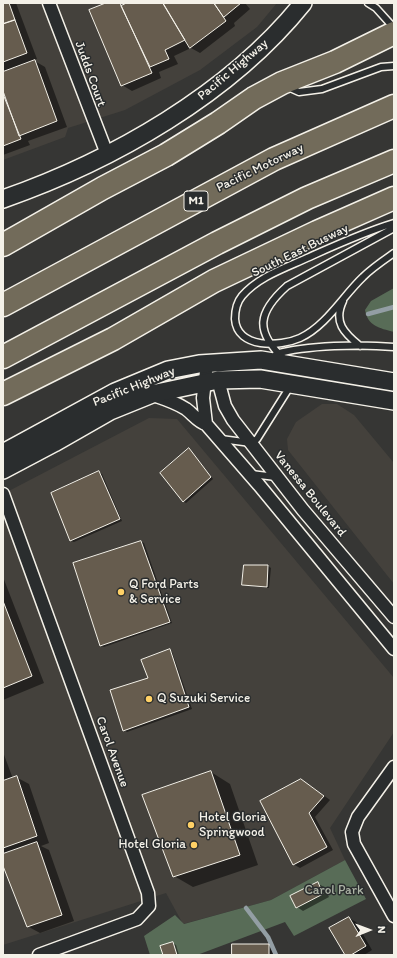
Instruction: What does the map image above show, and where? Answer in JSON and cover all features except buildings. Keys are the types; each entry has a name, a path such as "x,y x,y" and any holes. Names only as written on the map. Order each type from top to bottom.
{"highway":[{"path":"3,245 103,188 166,155 218,123 254,98 282,83 335,62 394,33"},
{"name":"Pacific Motorway","path":"3,304 274,159 394,106"},
{"path":"3,357 231,236 308,198 394,161"},
{"path":"3,394 113,339 214,282 317,232 394,198"}],"street":[{"name":"Judds Court","path":"49,3 107,154"},
{"name":"Pacific Highway","path":"3,199 43,185 107,154 185,108 223,80 268,42 303,3"},
{"name":"Pacific Highway","path":"3,453 115,392 168,370 208,363 284,359 394,382"},
{"name":"Vanessa Boulevard","path":"208,363 211,381 230,415 330,542 394,618"},
{"name":"Pacific Highway","path":"3,470 110,411 152,394 211,381 260,379 394,401"},
{"name":"Vanessa Boulevard","path":"206,424 204,407 211,381"},
{"path":"152,394 175,402 188,410 201,423 206,424 394,649"},
{"name":"Carol Avenue","path":"3,494 148,893 149,906 137,919 60,952 38,955"},
{"path":"315,554 330,542"},
{"path":"394,767 358,817 352,832 354,844 394,916"}],"lane":[{"path":"368,3 376,8 394,28"},
{"path":"282,83 299,92 322,89 382,67 394,66"},
{"name":"South East Busway","path":"394,223 366,232 258,281 241,297 235,314 238,331 243,338 270,344 286,343 301,337 327,316 364,275 394,252"},
{"name":"South East Busway","path":"284,359 270,344 263,321 264,315 272,299 287,286 394,228"},
{"name":"South East Busway","path":"346,294 339,310 341,326 348,336 360,346"},
{"path":"284,359 331,347 394,347"},
{"path":"218,439 251,443 264,429 292,384"},
{"path":"248,473 278,477"}],"shaded area":[{"path":"3,3 277,3 257,27 200,70 125,110 68,128 65,137 3,160"},
{"path":"322,404 337,404 354,415 394,463 394,584 288,450 287,439 296,422"},
{"path":"149,418 177,419 394,678 394,732 330,828 345,860 271,900 183,924 166,893 3,945 3,494"}],"green space":[{"path":"394,288 394,332 375,326 369,320 365,310 371,301"},
{"name":"Carol Park","path":"345,860 366,899 294,936 285,922 197,955 150,955 144,936 175,915 184,924 271,900"}],"waterway":[{"path":"368,314 394,307"},
{"path":"246,908 268,937 276,955"}],"place":[{"name":"Q Ford Parts & Service","path":"121,592"},
{"name":"Q Suzuki Service","path":"149,699"},
{"name":"Hotel Gloria Springwood","path":"191,825"},
{"name":"Hotel Gloria","path":"194,845"}]}
